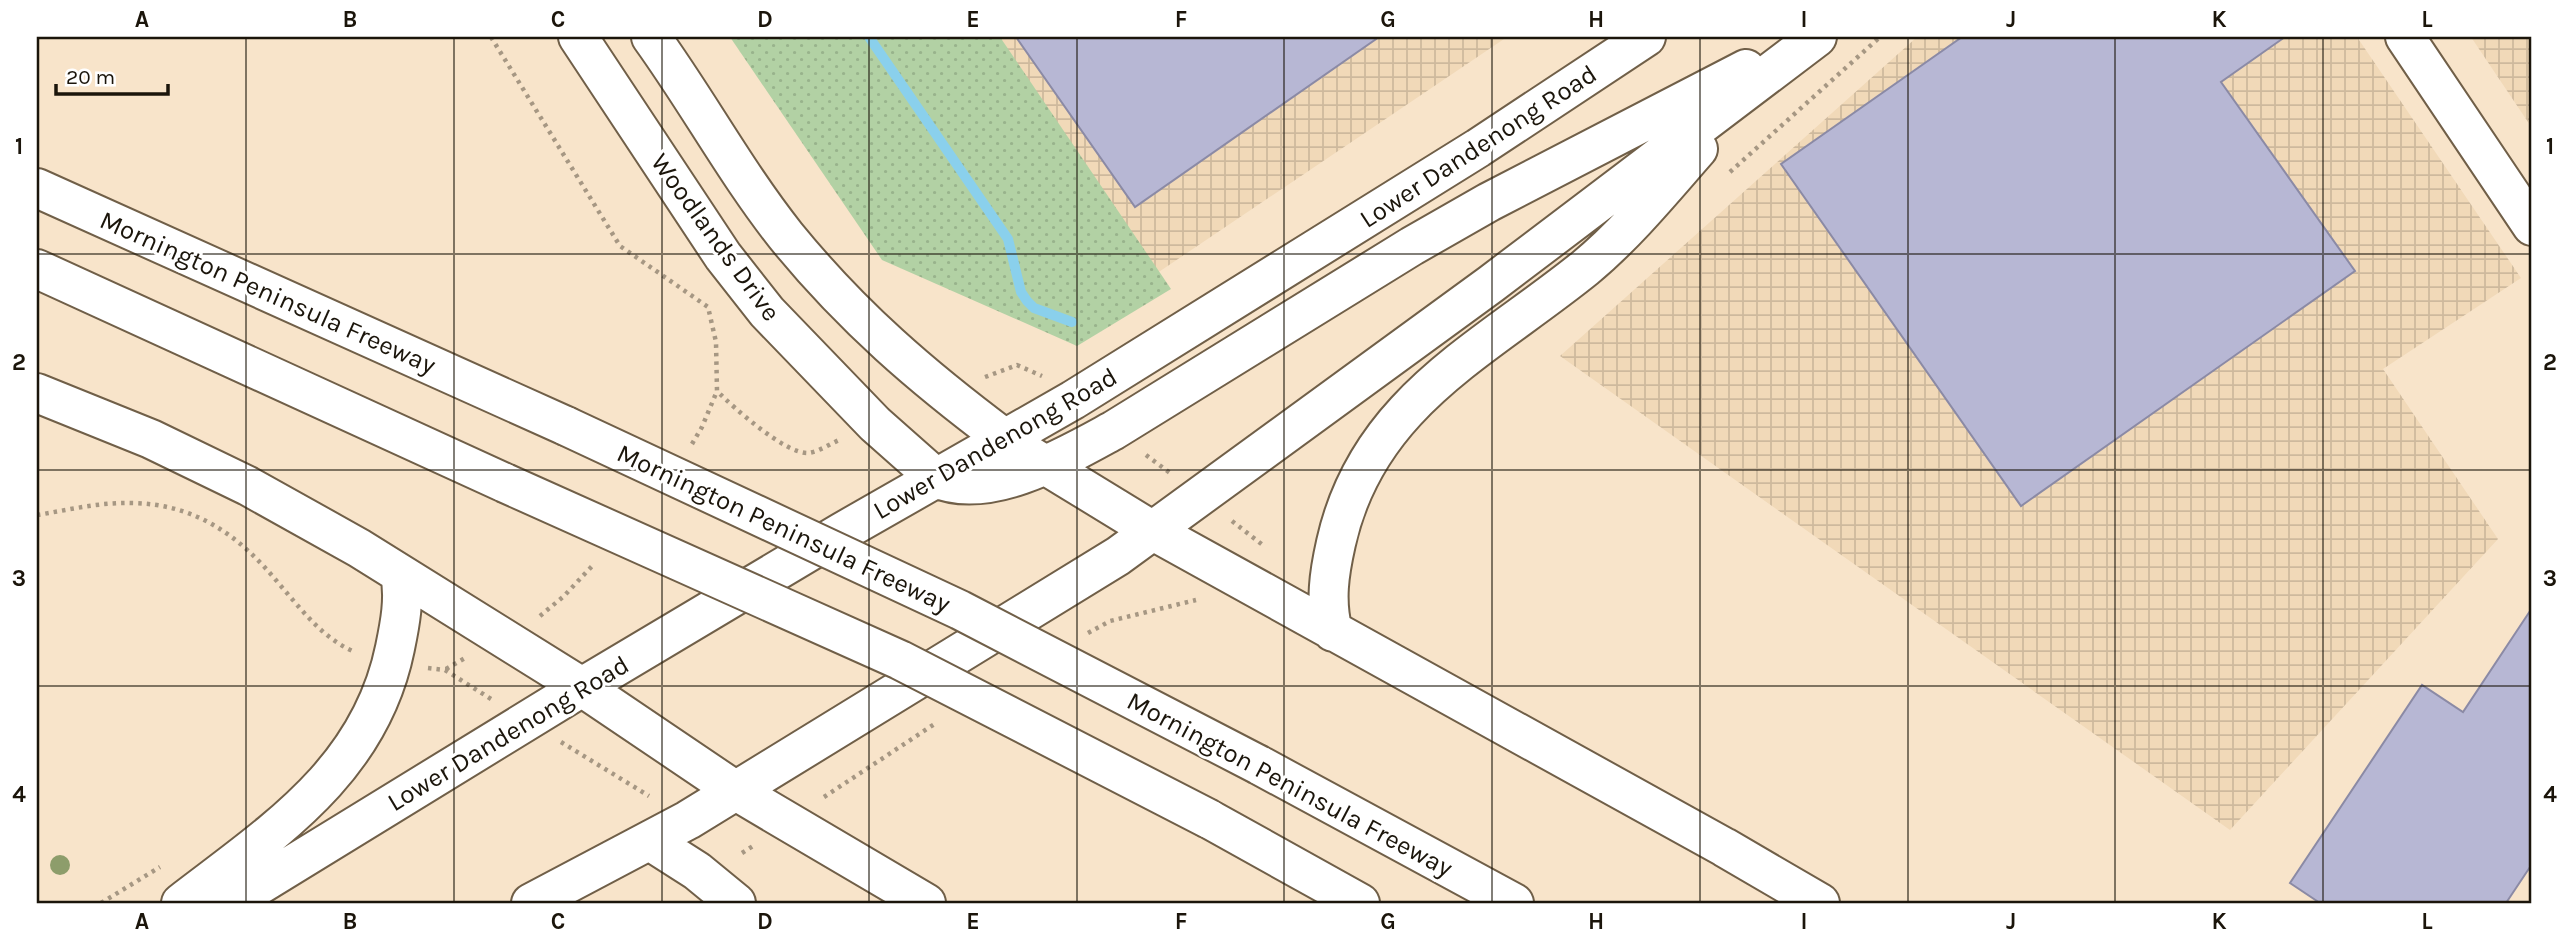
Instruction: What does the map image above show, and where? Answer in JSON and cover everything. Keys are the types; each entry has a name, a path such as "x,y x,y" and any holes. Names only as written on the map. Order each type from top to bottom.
{"main road":[{"name":"Woodlands Drive","path":"578,37 723,256 767,312 875,424 936,478"},
{"path":"651,37 784,233 823,279 897,355 1005,439 1153,531 1724,846 1819,903"},
{"name":"Lower Dandenong Road","path":"230,903 582,687 1073,400 1374,214 1583,81 1646,37"},
{"path":"936,478 953,484 982,484 1045,465 1068,455 1122,425 1400,253 1489,202 1807,37"},
{"path":"531,903 650,841 736,791 1088,575 1153,531 1491,284 1817,37"},
{"path":"2405,37 2532,226"},
{"path":"1333,632 1328,610 1328,587 1338,532 1356,481 1378,443 1417,397 1603,253 1755,85"},
{"name":"Mornington Peninsula Freeway","path":"37,188 566,426 960,610 1259,765 1514,903"},
{"path":"37,269 900,660 1209,819 1360,903"},
{"path":"37,393 151,439 248,486 359,548 582,687 736,791 926,903"},
{"path":"181,903 300,810 332,776 358,741 383,690 393,659 402,604 400,574"},
{"path":"650,841 697,871 736,903"}],"path":[{"path":"491,37 621,246 708,307 716,342 719,374 717,391 770,436 804,452 817,450"},
{"path":"101,903 172,860"}],"shaded area":[{"path":"971,37 1507,37 1138,286"},
{"path":"1917,37 2357,37 2521,278 2383,369 2498,539 2230,830 1560,356"},
{"path":"2471,37 2532,37 2532,128"}],"green space":[{"path":"730,37 1000,37 1171,289 1077,346 882,260"}],"building":[{"path":"1016,37 1379,37 1135,207"},
{"path":"1962,37 2285,37 2221,82 2355,271 2021,506 1781,164"},
{"path":"2532,608 2532,864 2506,903 2320,903 2290,883 2422,685 2463,712"}],"waterway":[{"path":"869,37 1008,239 1021,292 1027,301 1034,308 1072,322"}]}
